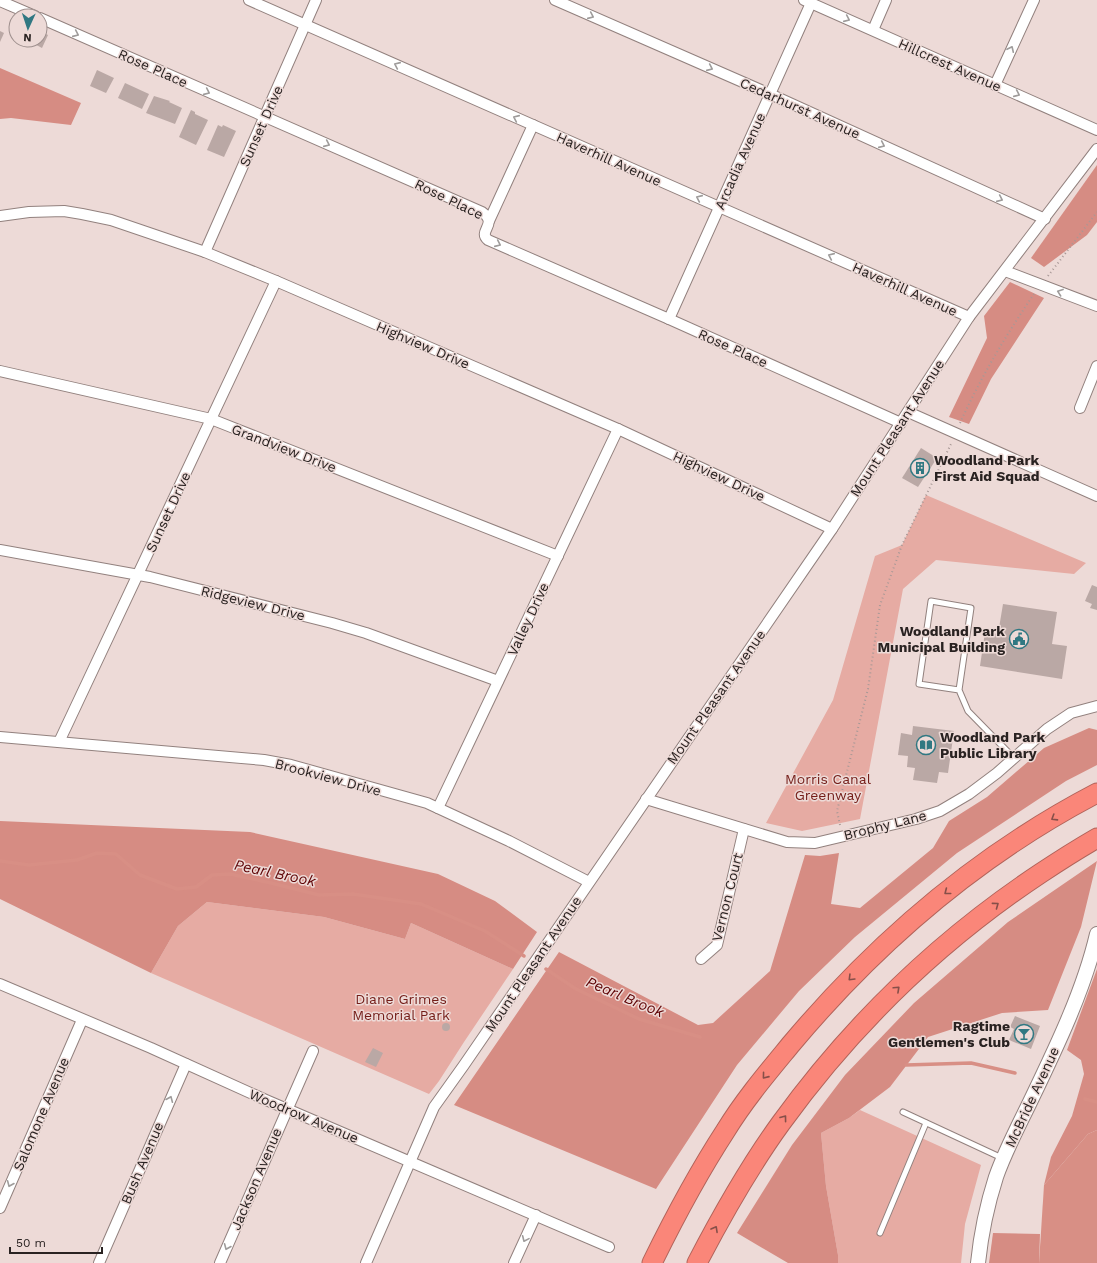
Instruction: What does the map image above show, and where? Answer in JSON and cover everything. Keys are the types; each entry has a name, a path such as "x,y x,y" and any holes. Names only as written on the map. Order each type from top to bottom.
{"highway":[{"path":"652,1263 704,1165 730,1123 779,1059 844,985 877,952 946,892 982,865 1021,839 1092,796"},
{"path":"697,1263 756,1159 780,1124 805,1090 860,1026 921,966 959,934 1009,895 1079,848 1097,838"}],"main road":[{"name":"McBride Avenue","path":"978,1263 981,1236 988,1206 1003,1159 1048,1063 1081,985 1097,934"}],"street":[{"name":"Haverhill Avenue","path":"249,0 969,318"},
{"name":"Sunset Drive","path":"205,252 316,0"},
{"name":"Cedarhurst Avenue","path":"555,0 770,94 1045,219"},
{"path":"873,30 886,0"},
{"path":"995,85 1034,0"},
{"path":"0,1 16,8"},
{"name":"Arcadia Avenue","path":"669,319 770,94 808,2"},
{"name":"Hillcrest Avenue","path":"808,2 1097,130"},
{"name":"Rose Place","path":"48,22 482,212 489,218 485,234 485,238 488,240 901,423"},
{"path":"489,221 533,125"},
{"name":"Mount Pleasant Avenue","path":"366,1263 410,1161 438,1101 832,529 969,318 1097,149"},
{"name":"Highview Drive","path":"0,216 29,212 64,211 82,214 110,220 205,252 276,281 618,429 832,529"},
{"path":"1005,271 1097,306"},
{"name":"Sunset Drive","path":"60,742 276,281"},
{"path":"1080,408 1097,366"},
{"name":"Grandview Drive","path":"0,371 211,419 558,556"},
{"path":"908,412 1097,496"},
{"name":"Valley Drive","path":"438,808 618,429"},
{"name":"Ridgeview Drive","path":"0,550 138,575 339,625 366,633 498,682"},
{"name":"Brophy Lane","path":"646,799 787,842 815,843 916,819 940,811 969,794 997,773 1047,729 1071,713 1097,706"},
{"name":"Brookview Drive","path":"0,737 264,760 291,765 427,803 509,841 589,882"},
{"name":"Vernon Court","path":"701,959 717,945 744,828"},
{"name":"Woodrow Avenue","path":"0,984 609,1247"},
{"name":"Salomone Avenue","path":"0,1208 82,1020"},
{"name":"Jackson Avenue","path":"220,1263 313,1051"},
{"name":"Bush Avenue","path":"99,1263 186,1064"},
{"path":"514,1263 536,1215"}],"lane":[{"path":"959,690 919,684 931,601 971,608 959,690 968,711 1014,758"},
{"path":"903,1112 1003,1159"},
{"path":"880,1233 926,1123"}],"path":[{"path":"842,837 837,811 868,689 880,605 902,545 976,389 1010,328 1097,212"}],"green space":[{"name":"Morris Canal Greenway","path":"926,495 1086,563 1074,574 936,560 903,589 860,819 802,831 766,823 833,700 875,556 902,545"},
{"name":"Diane Grimes Memorial Park","path":"207,902 324,917 405,939 411,923 513,969 429,1094 151,973 178,926"},
{"path":"860,1110 981,1165 965,1224 961,1263 838,1263 838,1255 826,1186 821,1133 849,1118"}],"shaded area":[{"path":"0,68 81,103 71,125 11,118 0,119"},
{"path":"1097,165 1097,222 1087,235 1044,267 1031,258"},
{"path":"1010,282 1044,298 991,379 969,424 949,417 987,338 984,316"},
{"path":"1089,728 1097,730 1097,765 1066,781 957,853 855,937 799,991 737,1065 656,1189 454,1105 559,952 698,1025 713,1023 770,971 805,855 820,856 839,853 831,904 860,908 933,848 949,821 987,797 1044,748"},
{"path":"0,821 250,832 438,874 495,901 537,932 513,969 411,923 405,939 324,917 207,902 178,926 151,973 0,899"},
{"path":"1097,861 1081,927 1048,1010 1002,1013 928,1037 890,1087 849,1118 821,1133 826,1186 838,1255 838,1263 788,1263 737,1233 792,1145 845,1075 914,1003 1008,922"},
{"path":"1097,969 1097,1130 1088,1134 1044,1185 1051,1157 1072,1116 1084,1074 1081,1060 1067,1050"},
{"path":"1097,1130 1097,1263 1039,1263 1044,1185 1088,1134"},
{"path":"993,1233 1040,1234 1039,1263 989,1263"}],"building":[{"path":"0,31 4,33 0,42"},
{"path":"97,70 114,78 106,93 90,86"},
{"path":"125,83 149,94 142,109 118,98"},
{"path":"154,96 170,101 169,102 182,108 175,124 146,113"},
{"path":"191,110 195,112 195,114 208,120 196,145 179,137"},
{"path":"218,125 222,127 223,125 236,131 224,157 207,150"},
{"name":"Woodland Park First Aid Squad","path":"921,448 937,458 918,487 902,478"},
{"path":"1092,585 1097,587 1097,610 1090,608 1092,604 1085,601"},
{"name":"Woodland Park Municipal Building","path":"1003,604 1057,612 1052,644 1067,646 1062,679 980,666 985,632 998,634"},
{"name":"Woodland Park Public Library","path":"913,726 954,731 948,773 939,772 937,783 913,780 915,768 907,767 908,756 898,755 901,733 912,735"},
{"name":"Ragtime Gentlemen's Club","path":"1015,1016 1040,1026 1031,1049 1009,1040 1014,1029 1010,1027"},
{"path":"444,1023 448,1023 450,1027 448,1031 444,1031 442,1029 442,1025"},
{"path":"373,1048 383,1053 376,1067 365,1062"}],"waterway":[{"name":"Pearl Brook","path":"0,861 29,865 77,860 97,853 116,854 140,875 177,889 196,887 212,875 230,874 319,895 353,894 421,904 485,931 524,956"},
{"name":"Pearl Brook","path":"546,969 576,989 639,1019 700,1037"},
{"name":"Pearl Brook","path":"906,1065 971,1063 1015,1073"},
{"name":"Pearl Brook","path":"1085,1099 1097,1102"}],"place":[{"name":"Woodland Park First Aid Squad","path":"920,468"},
{"name":"Woodland Park Municipal Building","path":"1019,639"},
{"name":"Woodland Park Public Library","path":"926,745"},
{"name":"Ragtime Gentlemen's Club","path":"1024,1034"}]}
